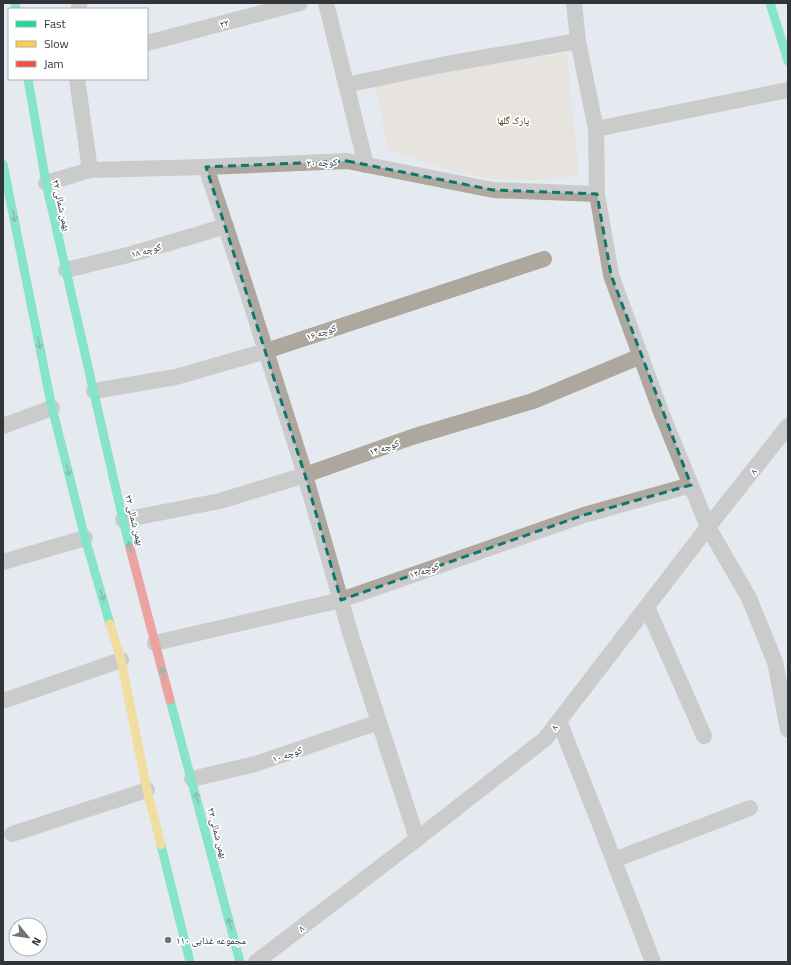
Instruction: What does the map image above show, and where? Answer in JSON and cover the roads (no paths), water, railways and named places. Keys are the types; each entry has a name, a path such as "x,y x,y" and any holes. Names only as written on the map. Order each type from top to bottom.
{"main road":[{"path":"770,3 788,61"},
{"name":"۲۲ بهمن شمالی","path":"28,80 46,183 123,520 240,962"},
{"path":"4,172 52,408 85,538 121,660 147,790 190,962"}],"street":[{"name":"۲۲","path":"148,43 300,3"},
{"path":"326,3 366,165"},
{"path":"574,3 578,41 596,129 597,194 611,275 661,412 708,527 749,598 775,662 788,730"},
{"path":"346,85 441,65 578,41"},
{"path":"78,80 90,170"},
{"path":"596,129 788,90"},
{"name":"کوچه ۲۰","path":"46,183 90,170 347,161 493,190 597,194"},
{"path":"206,167 305,475 352,639 417,839"},
{"name":"کوچه ۱۸","path":"66,270 132,254 226,226"},
{"name":"کوچه ۱۶","path":"94,391 176,377 266,351 544,259"},
{"name":"کوچه ۱۴","path":"123,520 220,501 305,475 412,437 534,401 641,356"},
{"path":"3,426 52,408"},
{"name":"۸","path":"256,962 545,739 708,527 788,426"},
{"name":"کوچه ۱۲","path":"155,643 341,600 584,515 691,485"},
{"path":"3,562 85,538"},
{"path":"647,607 704,736"},
{"path":"3,702 121,660"},
{"path":"559,721 653,962"},
{"name":"کوچه ۱۰","path":"192,779 255,764 379,722"},
{"path":"12,834 147,790"},
{"path":"614,860 750,808"}],"place":[{"name":"مجموعه غذایی ۱۱۰","path":"168,940"}],"park label":[{"name":"پارک گلها","path":"513,120"}]}
